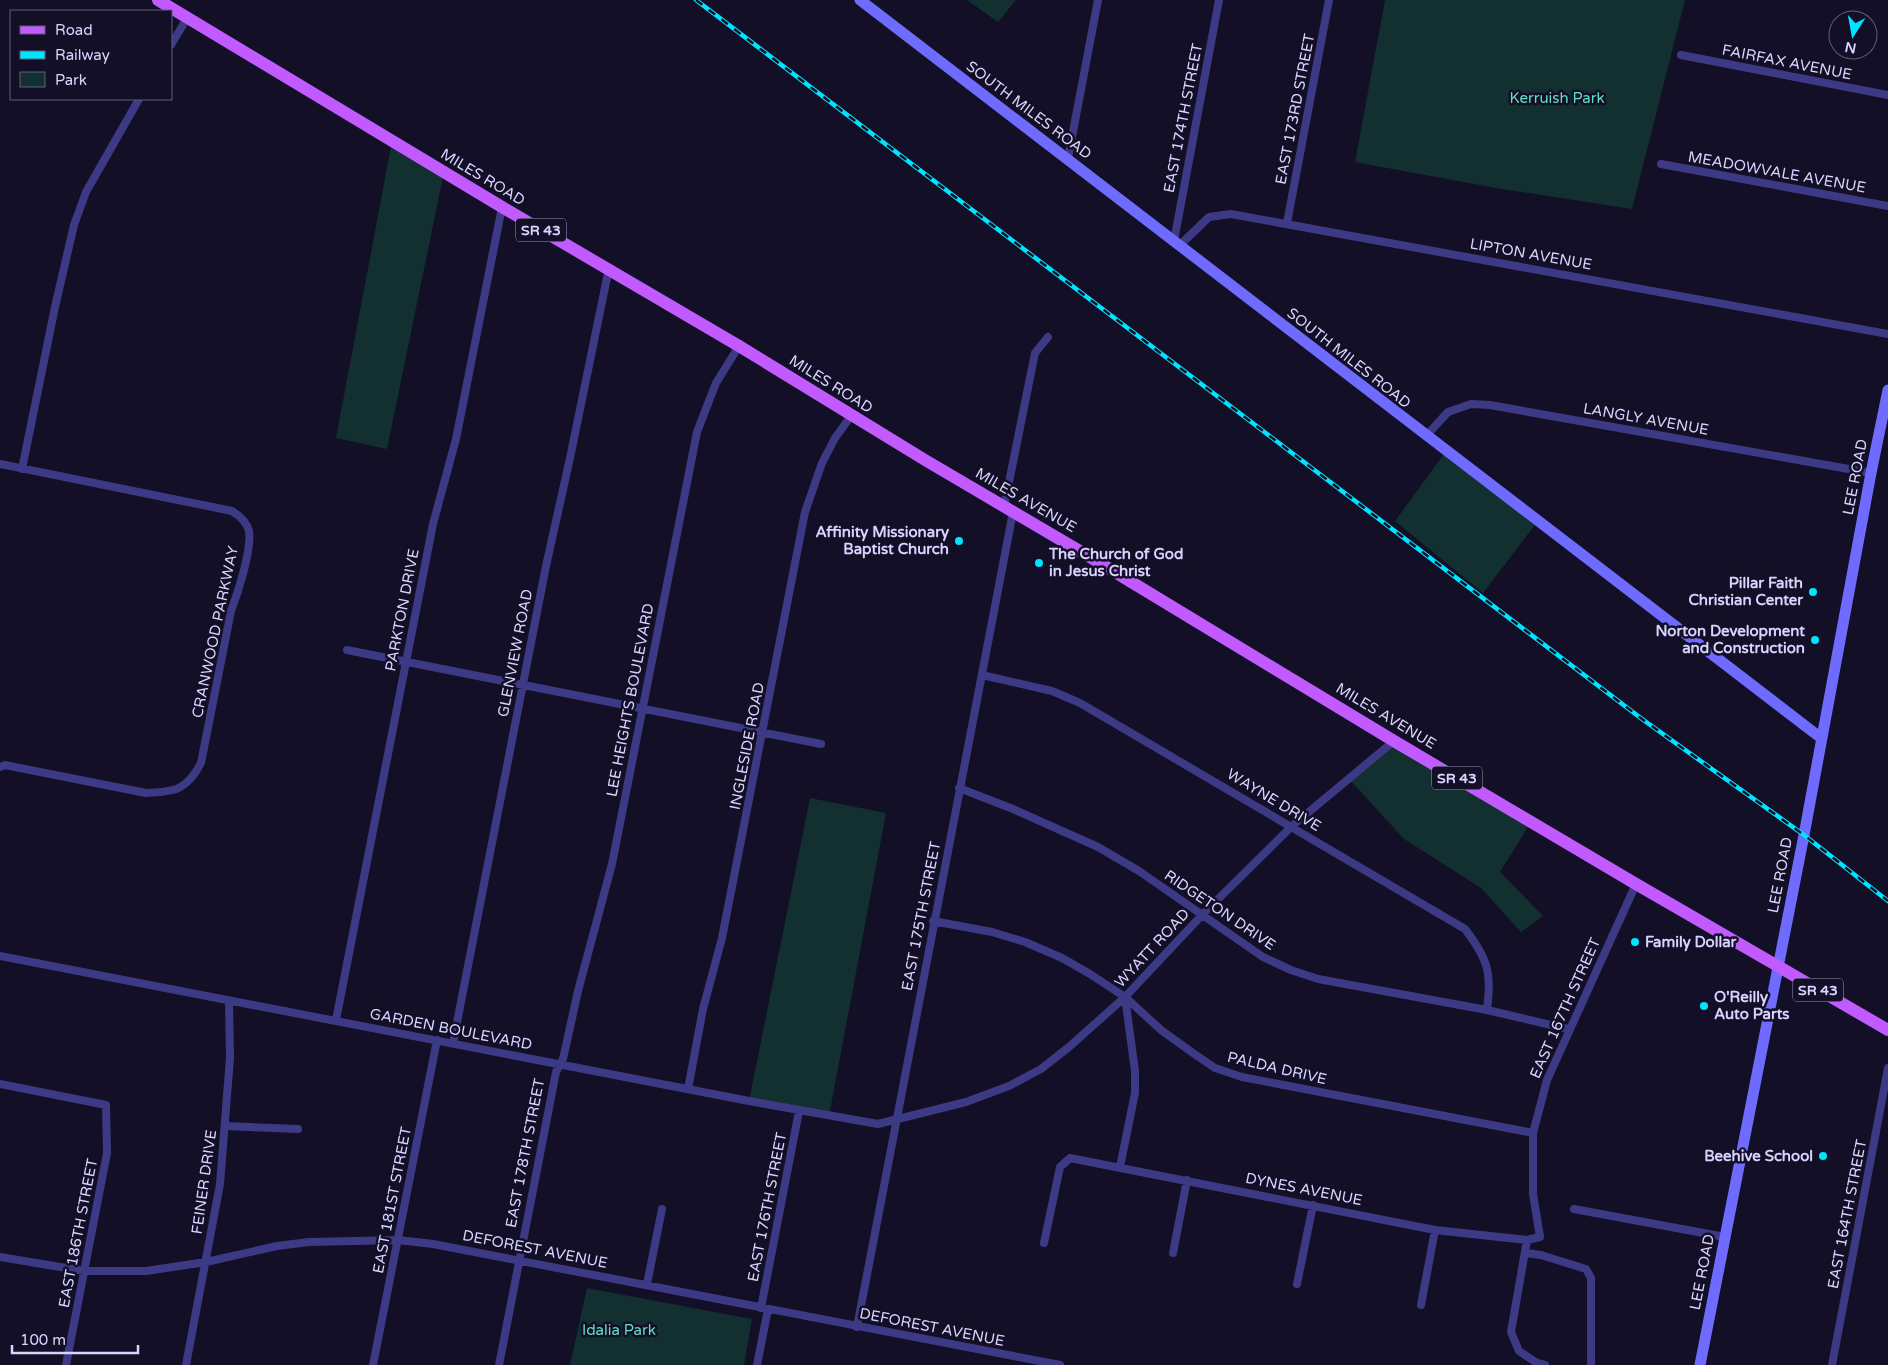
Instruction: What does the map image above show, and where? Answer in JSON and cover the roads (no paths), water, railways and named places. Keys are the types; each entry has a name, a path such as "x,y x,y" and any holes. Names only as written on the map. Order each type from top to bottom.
{"main road":[{"name":"MILES ROAD","path":"158,0 502,207 609,268 895,442"},
{"name":"MILES AVENUE","path":"895,442 1394,741 1888,1030"}],"street":[{"name":"SOUTH MILES ROAD","path":"860,0 1821,738"},
{"path":"1068,158 1098,0"},
{"name":"EAST 174TH STREET","path":"1177,243 1219,0"},
{"name":"EAST 173RD STREET","path":"1287,223 1329,0"},
{"path":"172,43 187,18"},
{"name":"FAIRFAX AVENUE","path":"1681,55 1888,95"},
{"path":"22,468 55,306 74,225 94,178 138,100"},
{"name":"MEADOWVALE AVENUE","path":"1661,164 1888,206"},
{"name":"PARKTON DRIVE","path":"336,1020 433,524 456,439 502,207"},
{"name":"LIPTON AVENUE","path":"1177,243 1209,217 1231,214 1888,334"},
{"name":"GLENVIEW ROAD","path":"452,1043 546,566 609,268"},
{"name":"EAST 175TH STREET","path":"858,1327 933,921 982,675 1026,397 1035,353 1048,337"},
{"name":"LEE HEIGHTS BOULEVARD","path":"560,1065 612,864 697,432 716,382 739,346"},
{"name":"LEE ROAD","path":"1700,1365 1888,390"},
{"name":"LANGLY AVENUE","path":"1426,436 1448,412 1471,404 1871,473"},
{"name":"INGLESIDE ROAD","path":"688,1089 703,1009 722,938 806,512 822,463 835,438 851,416"},
{"name":"CRANWOOD PARKWAY","path":"0,464 232,511 244,521 249,530 249,542 238,594 231,611 201,763 193,779 181,787 164,792 146,793 5,765 0,767"},
{"path":"347,650 821,744"},
{"name":"WAYNE DRIVE","path":"982,675 1052,691 1080,703 1465,929 1479,947 1487,965 1490,984 1487,1010"},
{"name":"WYATT ROAD","path":"897,1119 966,1102 1009,1086 1033,1073 1069,1047 1125,997 1202,915 1292,826 1394,741"},
{"name":"RIDGETON DRIVE","path":"959,788 1013,809 1098,847 1138,871 1263,957 1290,970 1318,979 1487,1010 1568,1029"},
{"name":"EAST 167TH STREET","path":"1540,1237 1533,1194 1533,1133 1547,1080 1568,1029 1636,884"},
{"name":"PALDA DRIVE","path":"933,921 992,932 1025,942 1069,962 1125,997 1162,1030 1215,1068 1242,1077 1533,1133"},
{"name":"GARDEN BOULEVARD","path":"0,956 799,1111 878,1124 897,1119"},
{"path":"1120,1167 1135,1093 1135,1071 1125,997"},
{"name":"FEINER DRIVE","path":"186,1365 220,1184 230,1058 229,1001"},
{"name":"EAST 181ST STREET","path":"373,1365 437,1040"},
{"name":"EAST 178TH STREET","path":"499,1365 556,1072 560,1065"},
{"name":"EAST 164TH STREET","path":"1832,1365 1888,1068"},
{"name":"EAST 186TH STREET","path":"0,1086 106,1105 107,1153 66,1365"},
{"name":"EAST 176TH STREET","path":"757,1365 799,1111"},
{"path":"226,1126 298,1129"},
{"name":"DYNES AVENUE","path":"1044,1243 1060,1166 1070,1158 1435,1230 1527,1240 1540,1237"},
{"path":"1173,1253 1187,1180"},
{"path":"1297,1284 1313,1205"},
{"path":"647,1284 662,1209"},
{"path":"1574,1209 1725,1237"},
{"path":"1420,1305 1435,1230"},
{"name":"DEFOREST AVENUE","path":"0,1257 84,1271 146,1271 206,1262 277,1246 309,1242 398,1240 433,1244 647,1284 765,1309 1060,1365"},
{"path":"1527,1240 1510,1332 1519,1352 1537,1363 1545,1365"},
{"path":"1526,1253 1586,1268 1591,1278 1591,1365"}],"railway":[{"path":"696,0 1642,719 1804,835 1888,901"}],"place":[{"name":"Affinity Missionary Baptist Church","path":"959,541"},
{"name":"The Church of God in Jesus Christ","path":"1039,563"},
{"name":"Pillar Faith Christian Center","path":"1813,592"},
{"name":"Norton Development and Construction","path":"1815,640"},
{"name":"Family Dollar","path":"1635,942"},
{"name":"O'Reilly Auto Parts","path":"1704,1006"},
{"name":"Beehive School","path":"1823,1156"}],"park label":[{"name":"Kerruish Park","path":"1557,98"},
{"name":"Idalia Park","path":"619,1330"}]}
